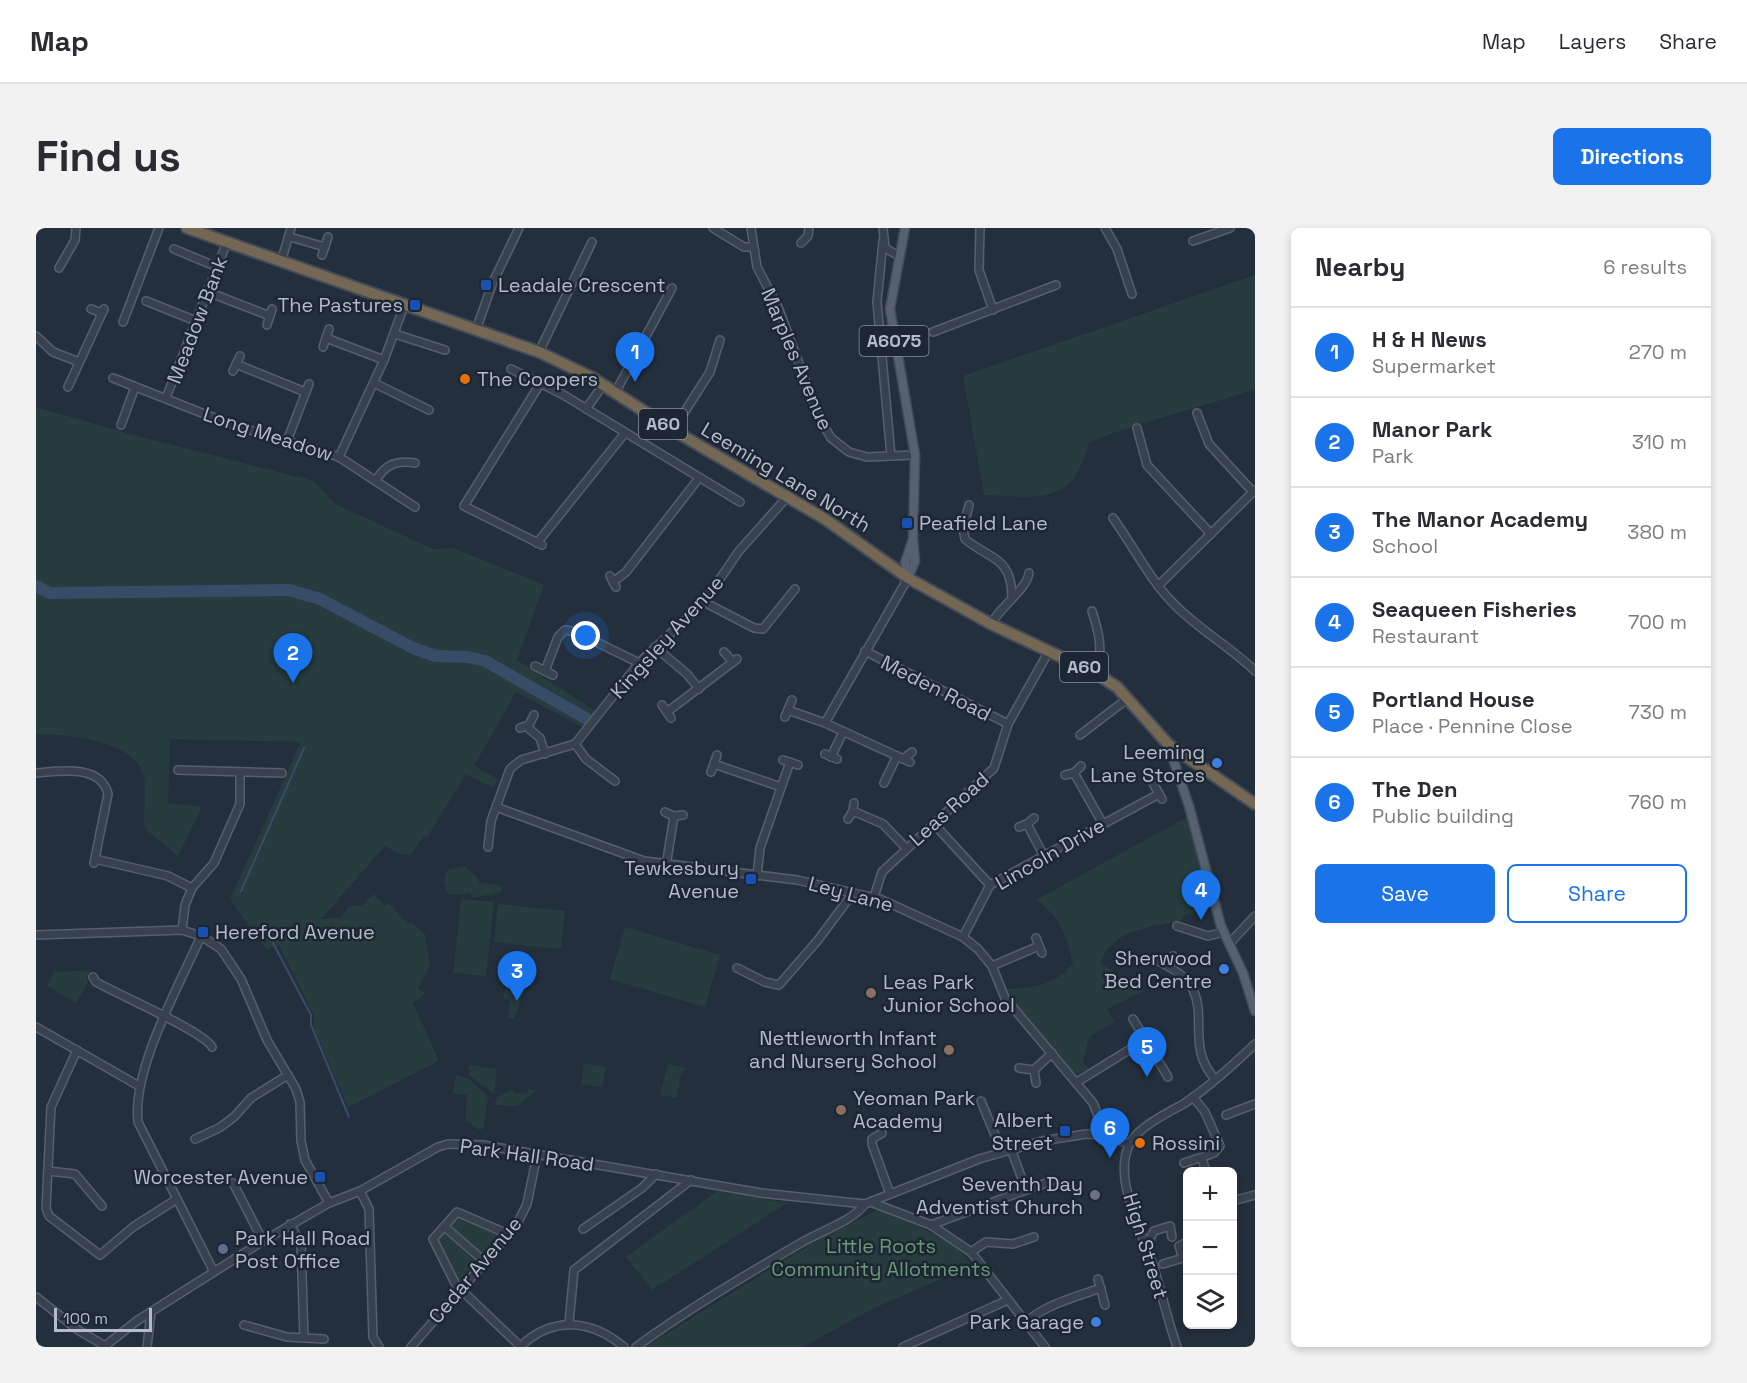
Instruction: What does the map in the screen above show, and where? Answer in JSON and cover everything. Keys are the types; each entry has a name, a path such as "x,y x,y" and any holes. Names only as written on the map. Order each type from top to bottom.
{"highway":[{"name":"Leeming Lane North","path":"187,228 539,352 603,385 673,430 825,519 908,578 991,624 1095,673 1117,687 1168,744"},
{"name":"A60","path":"1168,744 1255,804"}],"main road":[{"name":"A6075","path":"905,228 891,297 891,323 915,455 913,538 915,561 908,578"},
{"path":"1168,744 1189,806 1224,932 1243,973 1255,1011"}],"street":[{"path":"59,268 67,262 75,240 76,228"},
{"path":"123,322 159,228"},
{"path":"281,262 291,228"},
{"path":"713,228 741,245 753,247"},
{"name":"Marples Avenue","path":"751,228 757,267 778,307 824,429 839,447 849,452 867,457 915,455"},
{"path":"801,243 808,236 809,228"},
{"path":"883,228 877,302 891,456"},
{"path":"980,228 979,270 993,310"},
{"path":"1106,228 1117,249 1132,294"},
{"path":"1193,241 1230,228"},
{"path":"476,330 493,282 517,229"},
{"path":"290,237 325,247"},
{"path":"322,255 328,237"},
{"path":"883,241 888,251 899,256"},
{"name":"Meadow Bank","path":"166,398 227,242"},
{"path":"539,352 592,242"},
{"path":"174,249 217,267"},
{"path":"933,332 1056,285"},
{"path":"615,393 672,288"},
{"path":"208,292 271,313 267,325"},
{"path":"146,301 196,321"},
{"path":"151,313 154,304"},
{"path":"339,457 384,360 404,306"},
{"path":"67,388 103,311 92,309"},
{"path":"323,347 328,329"},
{"path":"395,334 445,350"},
{"path":"36,336 52,352 79,362"},
{"path":"326,338 384,360"},
{"path":"673,430 710,372 720,340"},
{"path":"434,355 437,347"},
{"path":"717,348 726,352"},
{"path":"240,356 235,368 305,392"},
{"path":"511,369 586,409 740,502"},
{"name":"Long Meadow","path":"113,378 230,424 339,457 415,507"},
{"path":"374,383 429,410"},
{"path":"286,441 309,384"},
{"path":"540,384 464,506 540,544 625,433"},
{"path":"586,409 603,385"},
{"path":"125,422 135,387"},
{"path":"410,412 415,403"},
{"path":"1158,586 1254,491 1209,444 1197,413"},
{"path":"1137,428 1147,465 1211,534"},
{"path":"376,480 386,466 395,462 415,464"},
{"path":"613,581 626,573 699,478"},
{"name":"Kingsley Avenue","path":"575,744 639,663 704,602 739,551 788,496"},
{"path":"969,505 963,529 965,539 1004,565 1011,577 1012,596"},
{"path":"1113,518 1158,586 1208,635 1255,671"},
{"path":"991,624 997,611 1028,580 1029,573"},
{"path":"825,723 908,578"},
{"path":"704,602 754,628 763,629 793,592 798,600"},
{"path":"1092,611 1099,633 1101,658 1095,673"},
{"path":"545,671 558,637 565,630 576,632 639,663"},
{"path":"655,647 687,674 699,689"},
{"name":"Meden Road","path":"865,651 1008,724"},
{"name":"Leas Road","path":"874,897 882,872 989,774 997,762 1008,724 1049,651"},
{"path":"662,705 669,715 735,661 724,652"},
{"path":"535,666 553,675"},
{"path":"1080,735 1127,699"},
{"path":"785,717 792,700"},
{"path":"788,710 825,723 903,759"},
{"path":"534,715 523,727 540,738 545,754"},
{"path":"831,757 843,732"},
{"path":"478,838 488,843 496,807 507,775 515,764 575,744 586,759 615,781"},
{"path":"884,783 903,759 912,752"},
{"path":"711,772 717,755"},
{"path":"757,876 760,849 781,787 787,761 798,765"},
{"path":"714,764 781,787"},
{"path":"1065,775 1074,773 1081,766"},
{"path":"36,772 71,770 95,776 106,784 108,794 94,861 168,876 192,888"},
{"path":"178,770 282,773"},
{"name":"Lincoln Drive","path":"963,937 990,885 1045,858 1103,824 1160,797 1146,771"},
{"path":"182,930 185,905 192,888 214,862 240,804 240,772"},
{"path":"1074,773 1103,824"},
{"path":"848,819 853,811 854,803"},
{"name":"Ley Lane","path":"496,807 644,861 666,866 796,880 874,897 963,937 978,949 992,966 1005,998 1093,1103 1106,1135"},
{"path":"853,811 883,824 906,848"},
{"path":"665,812 674,816 683,815"},
{"path":"666,866 674,816"},
{"path":"1019,827 1028,824 1034,818"},
{"path":"1028,824 1045,858"},
{"path":"934,825 990,885"},
{"path":"737,968 765,982 779,985 818,940 853,893"},
{"path":"1229,944 1255,916"},
{"path":"1177,926 1208,936 1224,932"},
{"path":"36,935 182,930 201,936 227,955 241,979 267,1040 300,1102 301,1141 305,1160 329,1203"},
{"path":"201,936 165,1017 139,1086 136,1103 138,1122 214,1272"},
{"path":"992,966 1041,950 1036,938"},
{"path":"1169,966 1173,956"},
{"path":"1155,960 1185,976 1193,985 1197,998 1203,1061 1215,1079"},
{"path":"93,977 96,982 127,1000 203,1036 212,1047"},
{"path":"1133,1019 1168,1077"},
{"path":"36,1027 139,1086"},
{"path":"1077,1082 1145,1040"},
{"path":"636,1347 731,1284 802,1242 854,1215 869,1203 890,1194 1011,1149 1062,1137 1086,1134 1106,1135 1129,1144 1139,1131 1193,1096 1255,1044"},
{"path":"77,1050 51,1107 46,1208 49,1216 96,1255 104,1254 133,1227 177,1199"},
{"path":"1034,1070 1052,1053"},
{"path":"1145,1058 1153,1053"},
{"path":"1019,1068 1034,1070"},
{"path":"1034,1070 1036,1083"},
{"path":"195,1139 219,1128 234,1117 251,1098 288,1076"},
{"path":"1184,1163 1218,1151 1220,1146 1205,1112 1193,1096"},
{"path":"981,1101 1002,1152"},
{"path":"1226,1115 1255,1104"},
{"path":"882,1133 872,1139 890,1194"},
{"name":"Park Hall Road","path":"36,1297 78,1330 106,1346 151,1312 290,1224 329,1203 360,1191 420,1155 448,1144 483,1145 761,1193 869,1203 931,1225 971,1252 1045,1347"},
{"name":"High Street","path":"1129,1144 1124,1160 1133,1214 1158,1266 1174,1346"},
{"path":"1011,1149 1026,1190"},
{"name":"Cedar Avenue","path":"411,1347 510,1235 527,1204 537,1155"},
{"path":"1202,1158 1205,1167"},
{"path":"48,1171 75,1174 102,1206"},
{"path":"586,1224 642,1188 656,1174"},
{"path":"569,1323 574,1270 691,1180"},
{"path":"931,1225 1052,1181"},
{"path":"233,1183 263,1241"},
{"path":"360,1191 369,1209 373,1337 379,1347"},
{"path":"1237,1200 1255,1195"},
{"path":"510,1235 457,1212 433,1239 456,1285 520,1347 541,1331 569,1323 601,1331 624,1347"},
{"path":"290,1224 301,1244 304,1338"},
{"path":"1144,1241 1150,1239 1154,1231 1170,1226 1172,1237"},
{"path":"445,1227 485,1262"},
{"path":"971,1252 986,1242 1013,1244 1034,1237"},
{"path":"1158,1266 1183,1257 1179,1246 1183,1244"},
{"path":"1098,1279 1106,1305"},
{"path":"1026,1322 1043,1309 1075,1295 1101,1288"},
{"path":"903,1347 1008,1300"},
{"path":"147,1347 151,1312"},
{"path":"244,1325 286,1337 324,1339"}],"green space":[{"path":"1255,275 1255,389 1089,442 1074,478 1063,488 1051,494 1021,497 984,495 963,376"},
{"path":"36,407 133,435 314,481 335,504 433,549 453,548 544,585 517,660 600,714 588,730 516,692 474,766 498,779 494,788 466,774 427,837 424,835 411,855 400,854 385,846 321,919 341,918 349,906 361,906 374,894 385,906 389,903 408,924 410,922 425,934 430,965 418,989 426,993 413,1003 439,1061 348,1107 313,1026 314,1016 279,945 267,950 230,899 301,742 170,739 168,803 202,807 178,856 145,829 143,773 126,753 112,746 80,737 36,735"},
{"path":"1187,817 1210,908 1181,917 1182,920 1134,931 1123,936 1106,951 1100,963 1144,991 1107,1009 1115,1022 1089,1037 1083,1062 1089,1069 1076,1074 1017,1006 1007,989 1026,988 1051,981 1073,964 1068,944 1057,920 1036,900"},
{"path":"464,866 476,876 479,882 502,886 501,892 473,898 470,893 448,895 444,882 447,870"},
{"path":"461,899 494,902 486,976 453,973"},
{"path":"498,904 565,911 561,949 494,942"},
{"path":"625,927 720,955 705,1007 610,979"},
{"path":"91,970 86,978 88,983 76,1003 47,986 54,972"},
{"path":"508,973 530,975 514,1019 508,1018 510,999 503,998"},
{"path":"584,1063 606,1067 602,1087 581,1084"},
{"path":"668,1064 686,1068 681,1074 677,1098 660,1095"},
{"path":"469,1065 497,1069 494,1094 470,1076"},
{"path":"456,1075 469,1079 488,1096 484,1127 480,1130 465,1120 467,1095 453,1093"},
{"path":"511,1089 513,1093 527,1094 528,1090 537,1090 517,1106 494,1105 497,1098"},
{"path":"717,1191 787,1203 652,1290 626,1257"},
{"name":"Little Roots Community Allotments","path":"877,1210 943,1239 956,1248 971,1266 870,1310 803,1347 645,1347 806,1247"},
{"path":"456,1217 501,1236 482,1255 450,1228"},
{"path":"444,1231 475,1262 459,1282 438,1242"}],"waterway":[{"path":"36,586 50,593 289,590 320,599 413,648 436,656 468,657 485,661 587,719"},
{"path":"241,891 304,748"},
{"path":"264,926 311,1015 311,1025 349,1117"}],"place":[{"name":"Leadale Crescent","path":"486,285"},
{"name":"The Pastures","path":"415,305"},
{"name":"The Coopers","path":"465,379"},
{"name":"H & H News","path":"635,382"},
{"name":"Peafield Lane","path":"907,523"},
{"name":"Manor Park","path":"293,683"},
{"name":"Leeming Lane Stores","path":"1217,763"},
{"name":"Tewkesbury Avenue","path":"751,879"},
{"name":"Seaqueen Fisheries","path":"1201,920"},
{"name":"Hereford Avenue","path":"203,932"},
{"name":"Sherwood Bed Centre","path":"1224,969"},
{"name":"Leas Park Junior School","path":"871,993"},
{"name":"The Manor Academy","path":"517,1001"},
{"name":"Nettleworth Infant and Nursery School","path":"949,1050"},
{"name":"Portland House","path":"1147,1077"},
{"name":"Yeoman Park Academy","path":"841,1110"},
{"name":"Albert Street","path":"1065,1131"},
{"name":"Rossini","path":"1140,1143"},
{"name":"The Den","path":"1110,1158"},
{"name":"Worcester Avenue","path":"320,1177"},
{"name":"Seventh Day Adventist Church","path":"1095,1195"},
{"name":"Park Hall Road Post Office","path":"223,1249"},
{"name":"Park Garage","path":"1096,1322"}]}
